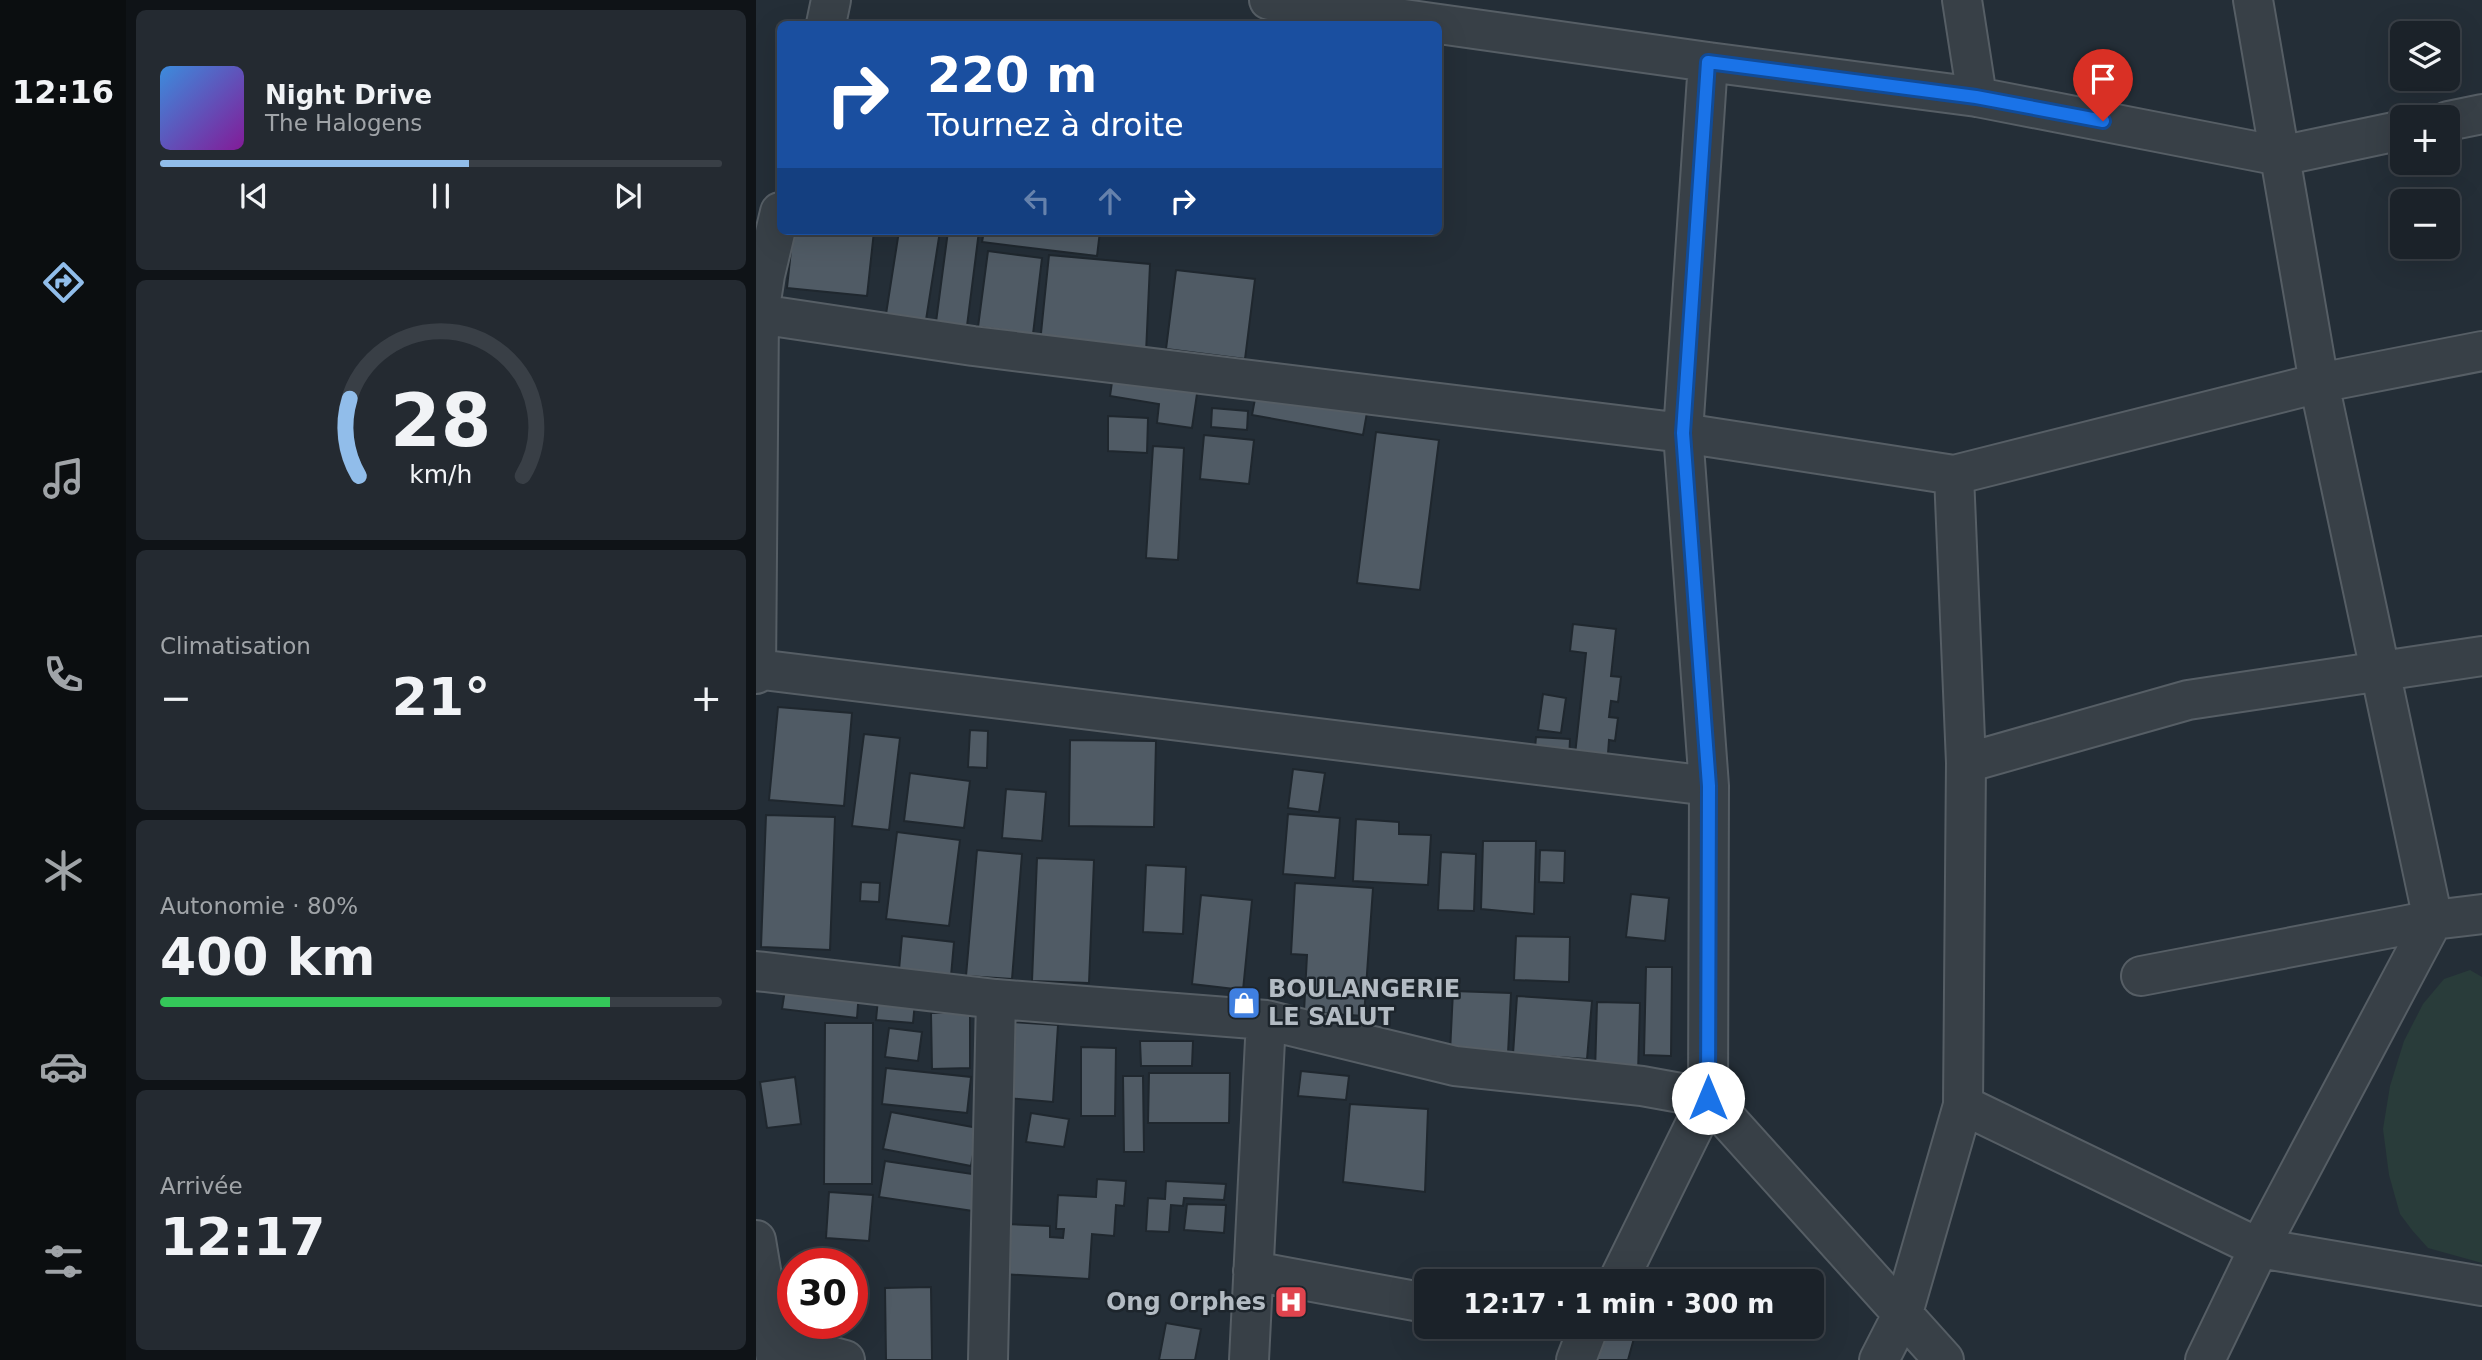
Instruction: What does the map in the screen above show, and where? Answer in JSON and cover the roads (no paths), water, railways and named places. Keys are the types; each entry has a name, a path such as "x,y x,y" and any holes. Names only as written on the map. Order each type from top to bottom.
{"street":[{"path":"827,21 831,0"},
{"path":"1269,0 1418,21"},
{"path":"1962,0 1976,97"},
{"path":"2205,1360 2259,1248 2433,920 2319,383 2253,0"},
{"path":"1442,24 1976,97 2280,156 2390,133"},
{"path":"1624,1269 1708,1098 1709,786 1683,433 1708,62"},
{"path":"2460,119 2482,114"},
{"path":"777,222 761,274 756,671 1709,786"},
{"path":"760,314 973,346 1683,433 1954,475 2319,383 2482,351"},
{"path":"1879,1360 1903,1313 1963,1105 1966,763 1954,475"},
{"path":"1966,763 2188,700 2482,656"},
{"path":"2141,976 2433,920 2482,914"},
{"path":"756,971 996,999 1266,1020 1455,1066 1642,1086 1708,1098 1944,1360"},
{"path":"988,1360 996,999"},
{"path":"1249,1360 1266,1020"},
{"path":"1963,1105 2259,1248 2482,1286"},
{"path":"756,1240 775,1350 845,1360"},
{"path":"1253,1271 1414,1301"}],"place":[{"name":"BOULANGERIE LE SALUT","path":"1244,1003"},
{"name":"Ong Orphes","path":"1291,1302"}]}
